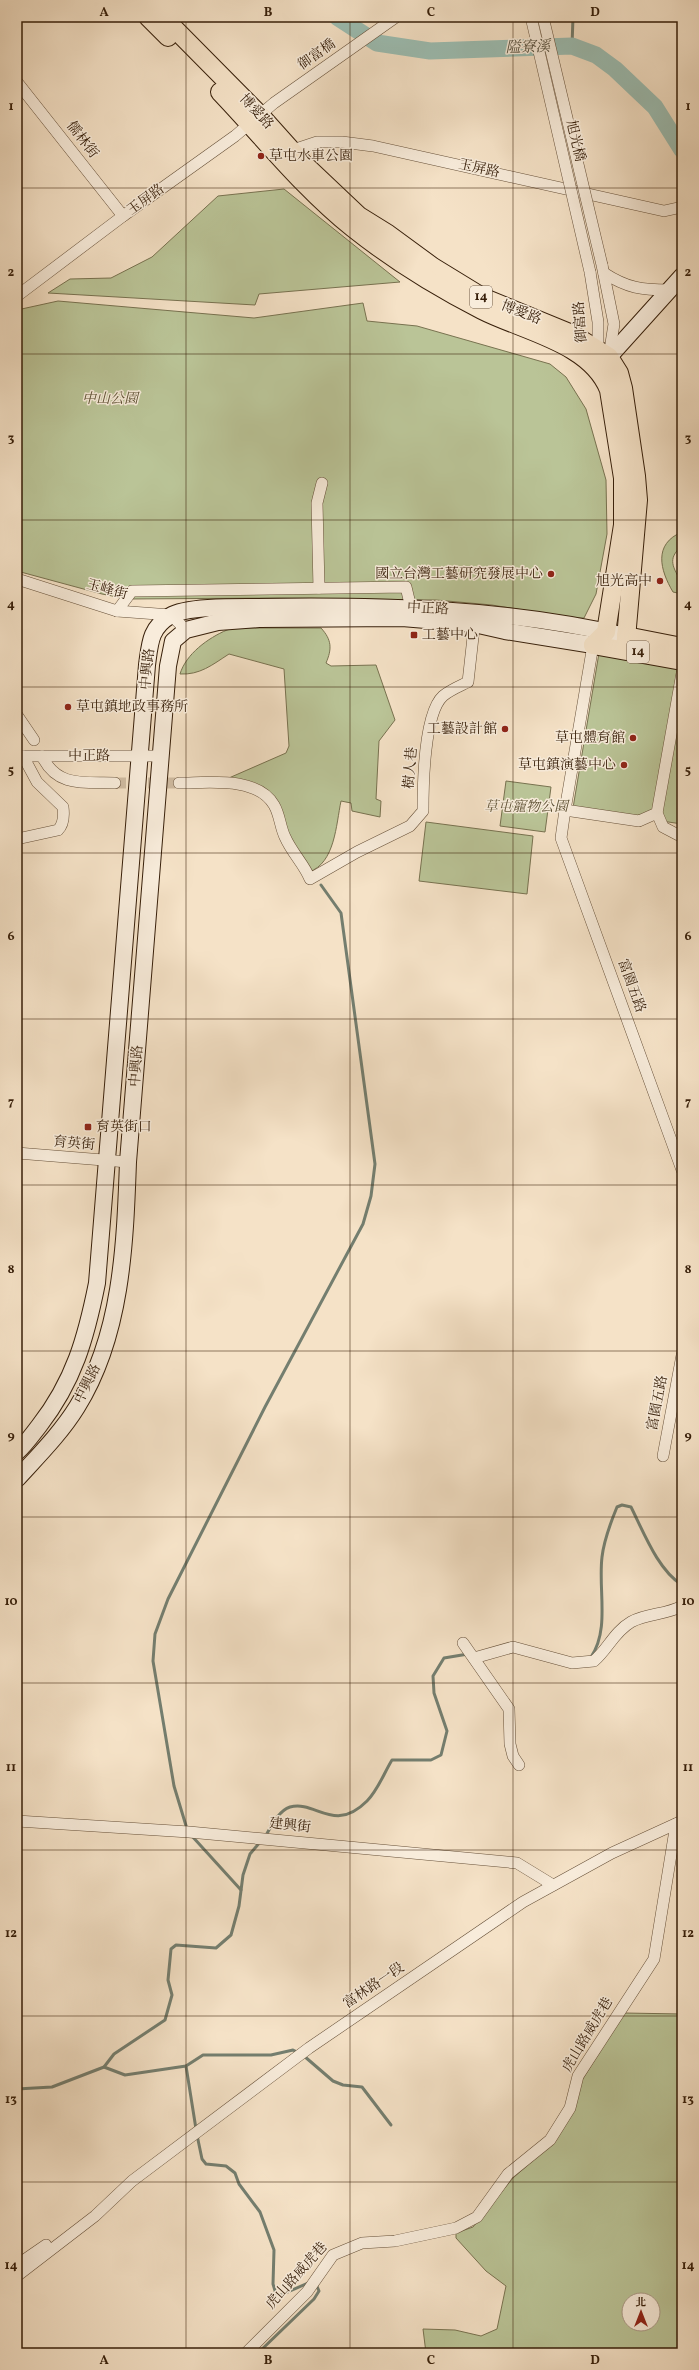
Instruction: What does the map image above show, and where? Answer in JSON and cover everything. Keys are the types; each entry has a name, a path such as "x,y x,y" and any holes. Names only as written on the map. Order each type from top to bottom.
{"main road":[{"name":"博愛路","path":"148,17 255,120"},
{"name":"博愛路","path":"163,17 284,152 359,216 388,234 432,267 482,297 572,334 602,358 604,376 609,390 624,489 621,537 606,632"},
{"name":"14","path":"602,358 618,373 623,388 636,476 638,500 626,643"},
{"path":"593,645 606,632"},
{"name":"中正路","path":"593,645 626,643 682,647"},
{"name":"中正路","path":"626,643 682,661"}],"street":[{"name":"御富橋","path":"274,103 396,17"},
{"name":"旭光橋","path":"531,17 590,272"},
{"name":"旭光橋","path":"543,17 603,269"},
{"name":"儒林街","path":"17,82 123,216"},
{"name":"玉屏路","path":"17,296 123,216 255,120 274,103"},
{"name":"玉屏路","path":"284,152 317,142 342,142 372,146 664,211 680,208"},
{"name":"御富路","path":"602,358 614,324 603,269"},
{"path":"603,269 628,286 643,290 669,290"},
{"name":"御富路","path":"590,272 602,358"},
{"path":"602,358 682,276"},
{"path":"319,588 317,503 322,483"},
{"name":"玉峰街","path":"17,579 117,611 171,615"},
{"path":"117,611 132,592 406,587 410,613"},
{"name":"中正路","path":"171,615 211,608 349,606 606,632 626,643"},
{"name":"中正路","path":"186,630 218,622 410,613"},
{"path":"171,615 186,630"},
{"name":"中興路","path":"17,1452 53,1408 80,1354 98,1283 147,665 153,630 171,615"},
{"name":"中正路","path":"475,618 505,631 593,645"},
{"name":"樹人巷","path":"179,783 244,786 260,791 274,804 287,841 304,865 310,880 357,852 410,826 423,811 423,773 434,713 443,696 468,682 475,618"},
{"name":"中興路","path":"17,1479 48,1445 78,1406 104,1349 121,1265 168,666 174,642 186,630"},
{"name":"富園五路","path":"593,645 564,810 561,838 682,1170"},
{"path":"682,673 657,813 663,827 682,837"},
{"path":"17,715 34,740"},
{"path":"17,840 58,830 62,826 64,813 63,807 37,782 20,756"},
{"name":"中正路","path":"20,756 161,756"},
{"path":"42,756 50,769 68,781 115,783"},
{"path":"564,810 639,821 657,813"},
{"name":"育英街","path":"17,1153 107,1162 128,1162"},
{"name":"富園五路","path":"663,1456 682,1357"},
{"path":"519,1766 513,1756 510,1744 509,1709 469,1651 513,1647 572,1663 594,1661 616,1633 632,1622 673,1611 682,1606"},
{"name":"建興街","path":"17,1821 193,1832 517,1863 553,1885"},
{"name":"富林路一段","path":"17,2276 95,2216 102,2207 132,2181 309,2048 523,1902 612,1853 679,1823"},
{"name":"虎山路威虎巷","path":"246,2353 306,2292 333,2255 362,2243 395,2241 456,2228 477,2217 508,2174 550,2140 570,2108 578,2076 654,1959 679,1823"},
{"name":"富林路一段","path":"17,2265 90,2212 102,2207"}],"green space":[{"path":"284,189 400,282 259,294 255,305 48,293 70,279 111,278 152,257 218,196"},
{"name":"中山公園","path":"58,301 254,318 363,303 367,321 417,326 550,364 566,377 586,409 606,480 607,534 596,594 584,618 571,618 492,605 436,600 278,598 128,599 102,594 17,571 17,310"},
{"path":"682,532 682,546 674,555 673,564 682,584 682,594 673,592 668,584 662,567 662,558 663,550 667,543 673,537"},
{"path":"243,628 321,628 325,632 330,645 326,663 331,666 376,665 395,720 379,741 376,799 381,801 380,817 352,811 351,803 341,801 336,832 329,852 318,867 309,872 279,828 264,795 222,781 286,753 289,746 284,669 229,654 200,671 180,674 192,653 212,637 227,630"},
{"name":"草屯體育館","path":"599,653 682,668 682,824 573,808"},
{"name":"草屯寵物公園","path":"506,781 551,787 545,832 500,826"},
{"path":"426,822 533,836 527,894 419,881"},
{"path":"624,2013 682,2014 682,2353 426,2353 423,2329 455,2330 481,2336 497,2329 506,2286 486,2271 456,2238 456,2233 473,2227 513,2178 546,2149 574,2093"}],"waterway":[{"name":"隘寮溪","path":"337,17 377,43 430,51 572,46 596,55 615,69 655,107 682,150"},
{"path":"572,46 573,17"},
{"path":"187,1829 174,1786 153,1661 155,1634 168,1599 265,1407 363,1224 371,1196 375,1164 341,913 321,885"},
{"path":"591,1657 597,1646 602,1622 601,1570 603,1551 617,1507 622,1505 631,1507 659,1561 673,1578 682,1585"},
{"path":"265,1837 278,1816 290,1807 299,1806 335,1816 345,1815 355,1810 371,1797 392,1760 431,1760 441,1755 447,1731 434,1693 433,1676 444,1658 468,1654"},
{"path":"191,1835 241,1890"},
{"path":"17,2089 52,2087 104,2067 114,2054 165,2020 172,1995 168,1980 171,1949 176,1945 216,1948 231,1935 239,1906 243,1875 250,1854 261,1841"},
{"path":"104,2067 125,2075 186,2066 203,2055 271,2055 293,2050 299,2053"},
{"path":"304,2056 333,2081 343,2085 362,2087 391,2125"},
{"path":"186,2066 196,2129"},
{"path":"197,2135 202,2159 206,2164 226,2166 235,2173 239,2184 260,2212 274,2250 273,2284 276,2294 281,2295 308,2283"},
{"path":"258,2353 314,2299 319,2291 316,2284"}],"tunnel":[{"path":"115,783 179,783"}],"place":[{"name":"草屯水車公園","path":"261,156"},
{"name":"國立台灣工藝研究發展中心","path":"551,574"},
{"name":"旭光高中","path":"660,581"},
{"name":"工藝中心","path":"414,635"},
{"name":"草屯鎮地政事務所","path":"68,707"},
{"name":"工藝設計館","path":"505,729"},
{"name":"草屯體育館","path":"633,738"},
{"name":"草屯鎮演藝中心","path":"624,765"},
{"name":"育英街口","path":"88,1127"}]}
